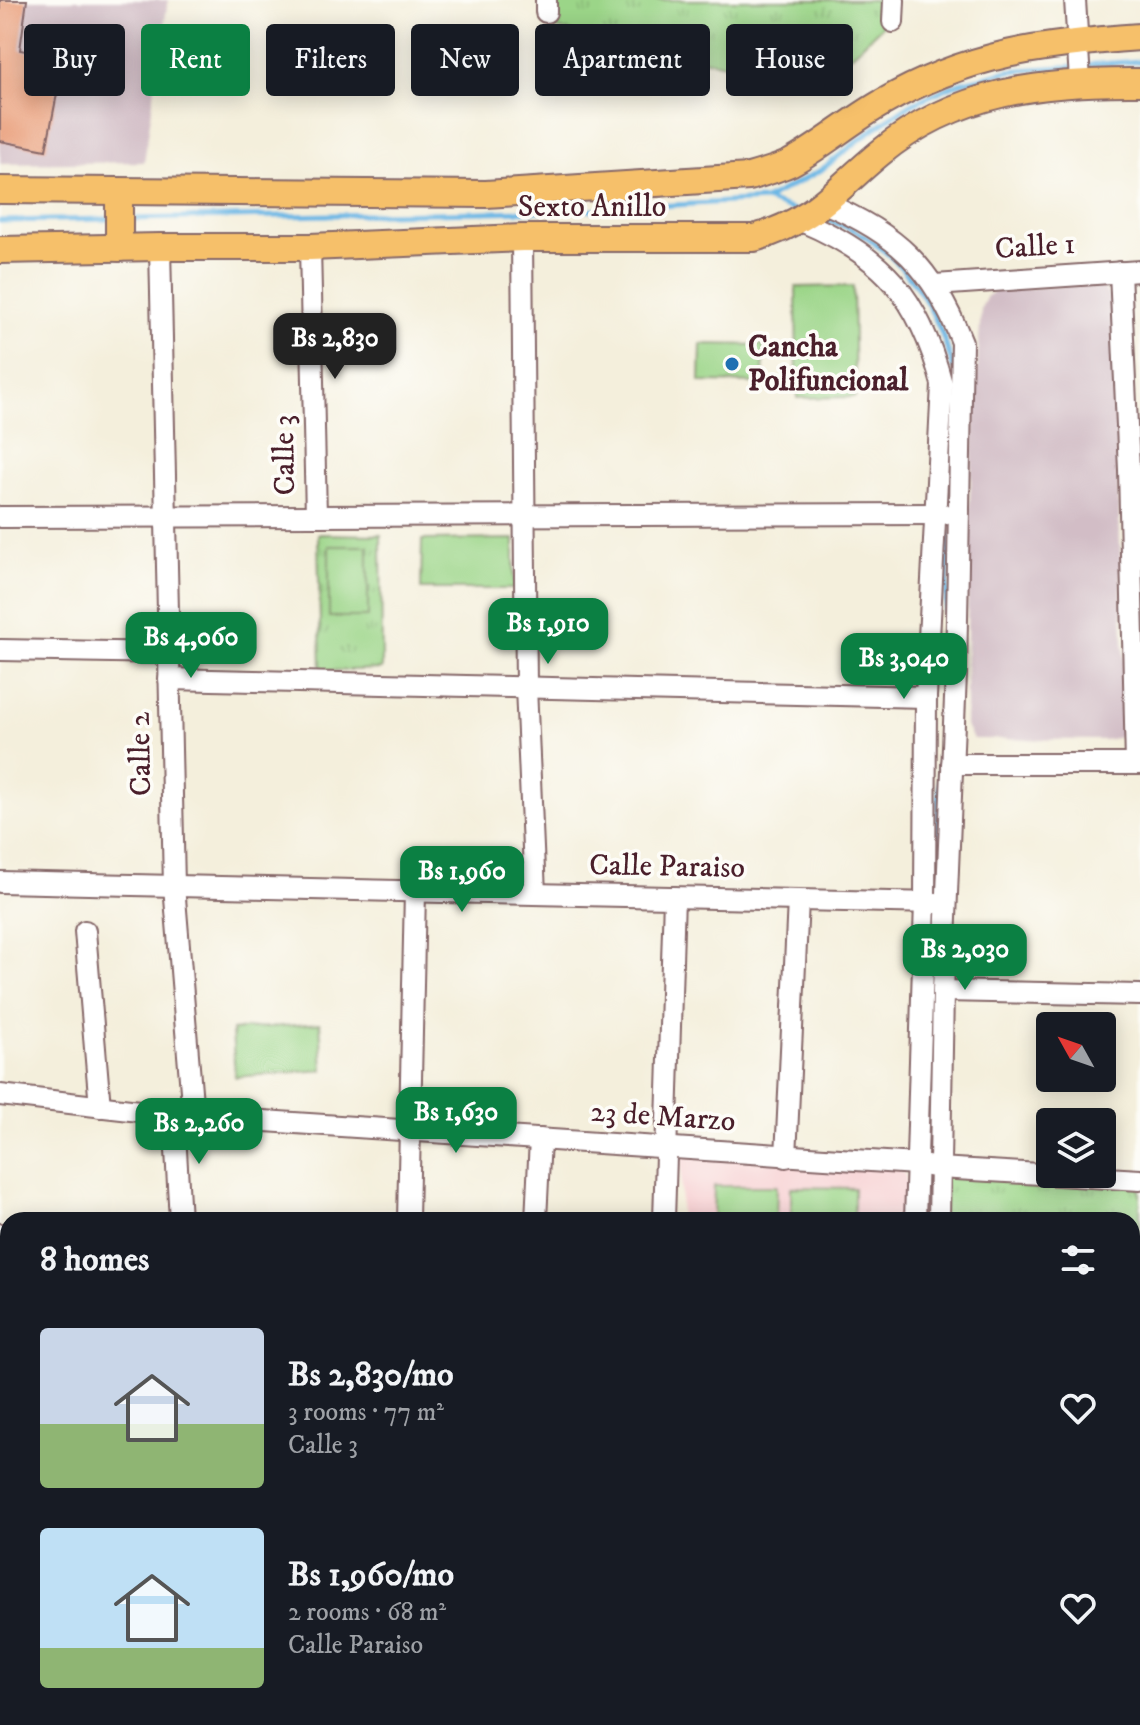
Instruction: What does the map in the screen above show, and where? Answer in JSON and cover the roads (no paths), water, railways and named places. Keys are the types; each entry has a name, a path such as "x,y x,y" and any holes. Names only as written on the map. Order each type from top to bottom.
{"main road":[{"name":"Sexto Anillo","path":"0,250 119,218 749,177 790,162 919,83 987,58 1023,49 1077,47 1140,37"},
{"name":"Sexto Anillo","path":"0,190 119,218 160,247 310,247 522,238 754,238 778,232 801,221 903,136 951,108 1080,78 1140,82"}],"street":[{"path":"893,22 894,0"},
{"path":"1075,0 1080,78"},
{"path":"824,203 856,216 886,235 912,258 935,285 951,313 962,342 947,514 926,697 943,991 928,1167 917,1212"},
{"path":"801,221 836,235 867,256 885,273 916,313 932,347 942,384 952,764 937,903 928,1167 937,1212"},
{"path":"522,238 526,687 535,894"},
{"name":"Calle 2","path":"160,247 174,886 183,1115 180,1212"},
{"name":"Calle 3","path":"310,247 316,516"},
{"path":"952,764 1138,764 1130,271"},
{"name":"Calle 1","path":"935,285 1130,271"},
{"path":"0,517 947,514"},
{"path":"0,650 168,653"},
{"path":"169,679 926,697"},
{"name":"Calle Paraiso","path":"0,882 937,903"},
{"path":"408,1212 415,891"},
{"path":"664,1212 674,897"},
{"path":"786,1157 798,900"},
{"path":"85,931 100,1107"},
{"path":"943,991 1140,995"},
{"name":"23 de Marzo","path":"0,1095 183,1115 1140,1180"},
{"path":"536,1212 540,1139"}],"waterway":[{"path":"1085,65 1140,61"},
{"path":"129,219 582,210 765,200 821,170 911,104 959,83 1008,71 1075,66"},
{"path":"765,200 794,210"},
{"path":"0,221 111,219"},
{"path":"824,219 859,233 877,245 907,274 930,309 953,368"},
{"path":"935,899 949,533"},
{"path":"928,1163 933,953"},
{"path":"928,1173 928,1212"}],"place":[{"name":"Cancha Polifuncional","path":"732,364"}]}
